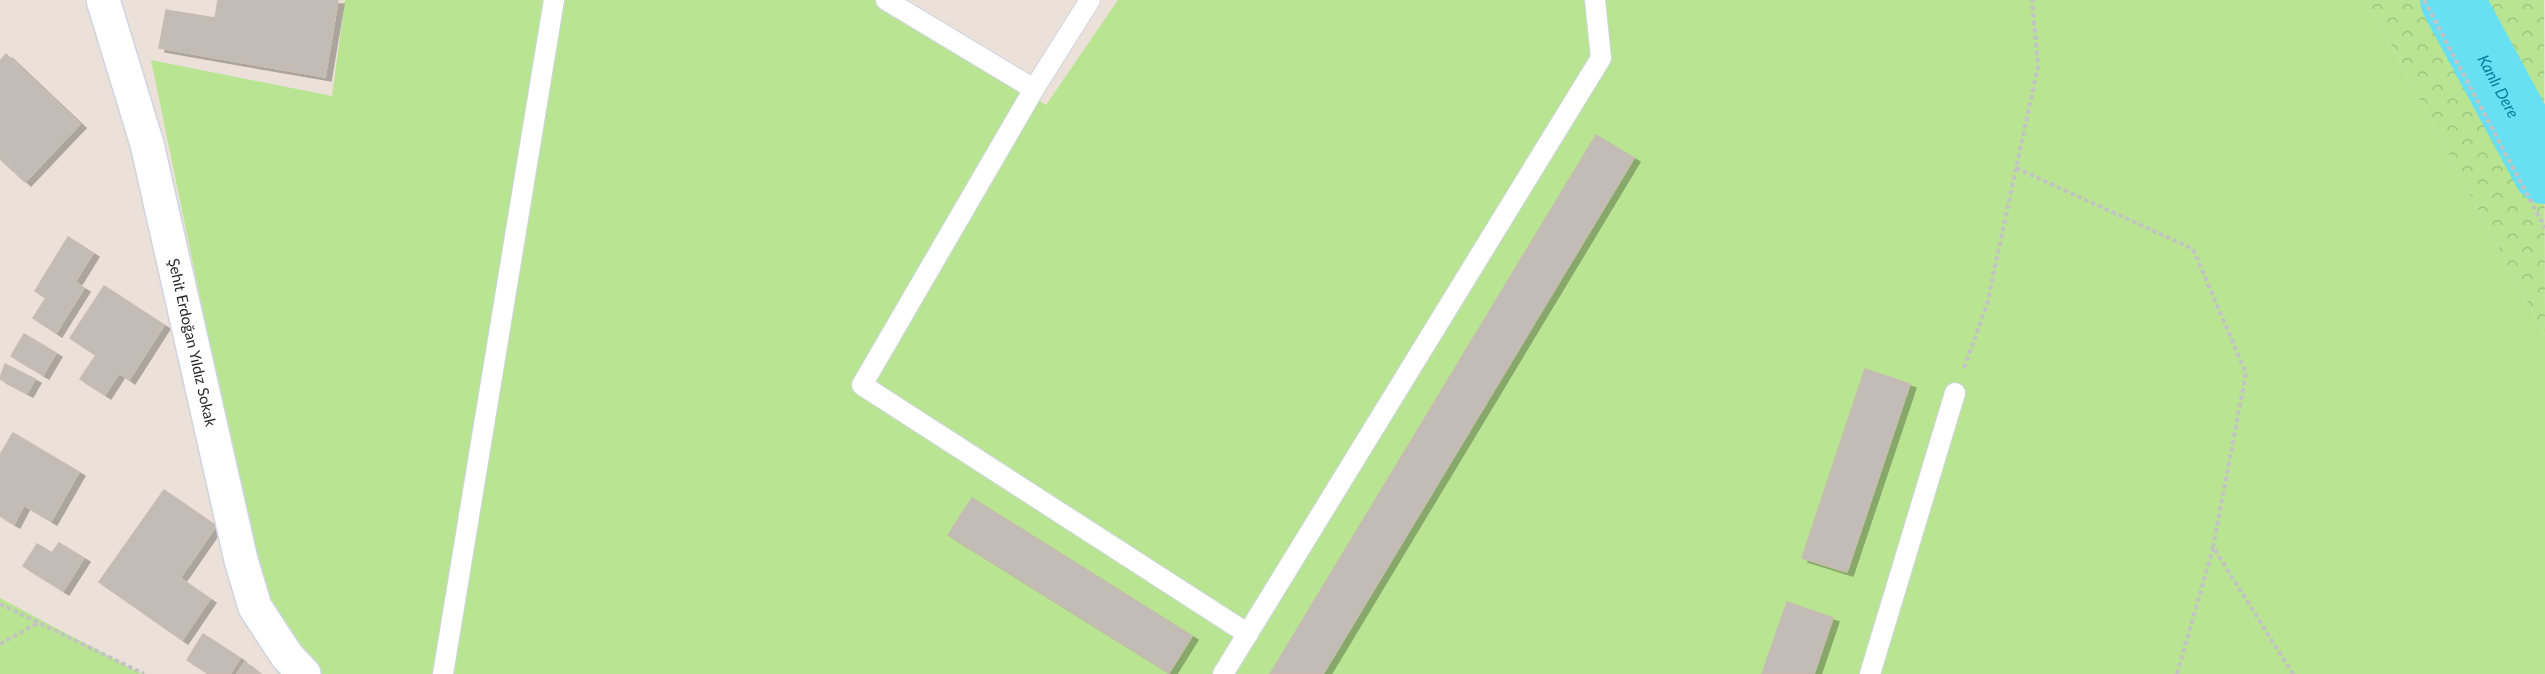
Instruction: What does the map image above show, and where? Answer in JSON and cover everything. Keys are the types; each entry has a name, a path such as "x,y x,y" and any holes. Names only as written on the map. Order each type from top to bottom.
{"street":[{"name":"Şehit Erdoğan Yıldız Sokak","path":"103,0 147,144 241,560 255,607 287,656 304,674"}],"lane":[{"path":"444,674 554,0"},
{"path":"886,0 1034,89"},
{"path":"1223,674 1601,58 1595,0"},
{"path":"1082,3 862,385 1248,634"},
{"path":"1870,674 1955,393"}],"path":[{"path":"1955,393 1987,304 2038,66 2032,0"},
{"path":"2424,0 2545,228"},
{"path":"2016,168 2193,249 2246,373 2213,547 2176,674"},
{"path":"2213,547 2294,674"},
{"path":"0,604 144,674"},
{"path":"0,644 39,623"}],"green space":[{"path":"345,0 894,0 1046,105 1118,0 2367,0 2545,335 2545,674 278,674 151,60 332,96"},
{"path":"2367,0 2544,0 2545,335"},
{"path":"0,598 142,674 0,674"}],"building":[{"path":"218,0 338,0 325,77 159,48 166,10 215,18"},
{"path":"6,54 80,124 25,182 0,159 0,61"},
{"path":"1596,135 1634,158 1323,674 1270,674"},
{"path":"68,237 93,253 75,282 84,288 56,333 33,318 46,298 35,291"},
{"path":"104,286 164,325 129,380 119,373 105,395 80,379 96,355 70,338"},
{"path":"24,334 56,353 43,375 11,356"},
{"path":"5,364 35,379 27,393 0,379"},
{"path":"1865,369 1910,384 1847,572 1802,558"},
{"path":"13,433 79,472 51,521 24,505 14,524 0,516 0,455"},
{"path":"164,490 216,526 180,578 210,599 182,640 99,582"},
{"path":"972,498 1192,636 1169,673 948,535"},
{"path":"59,543 84,558 63,591 23,566 37,544 52,553"},
{"path":"1787,602 1833,618 1814,674 1762,674"},
{"path":"203,634 240,658 230,674 209,674 187,660"},
{"path":"245,662 260,674 237,674"}],"waterway":[{"name":"Kanlı Dere","path":"2452,0 2545,172"}]}
